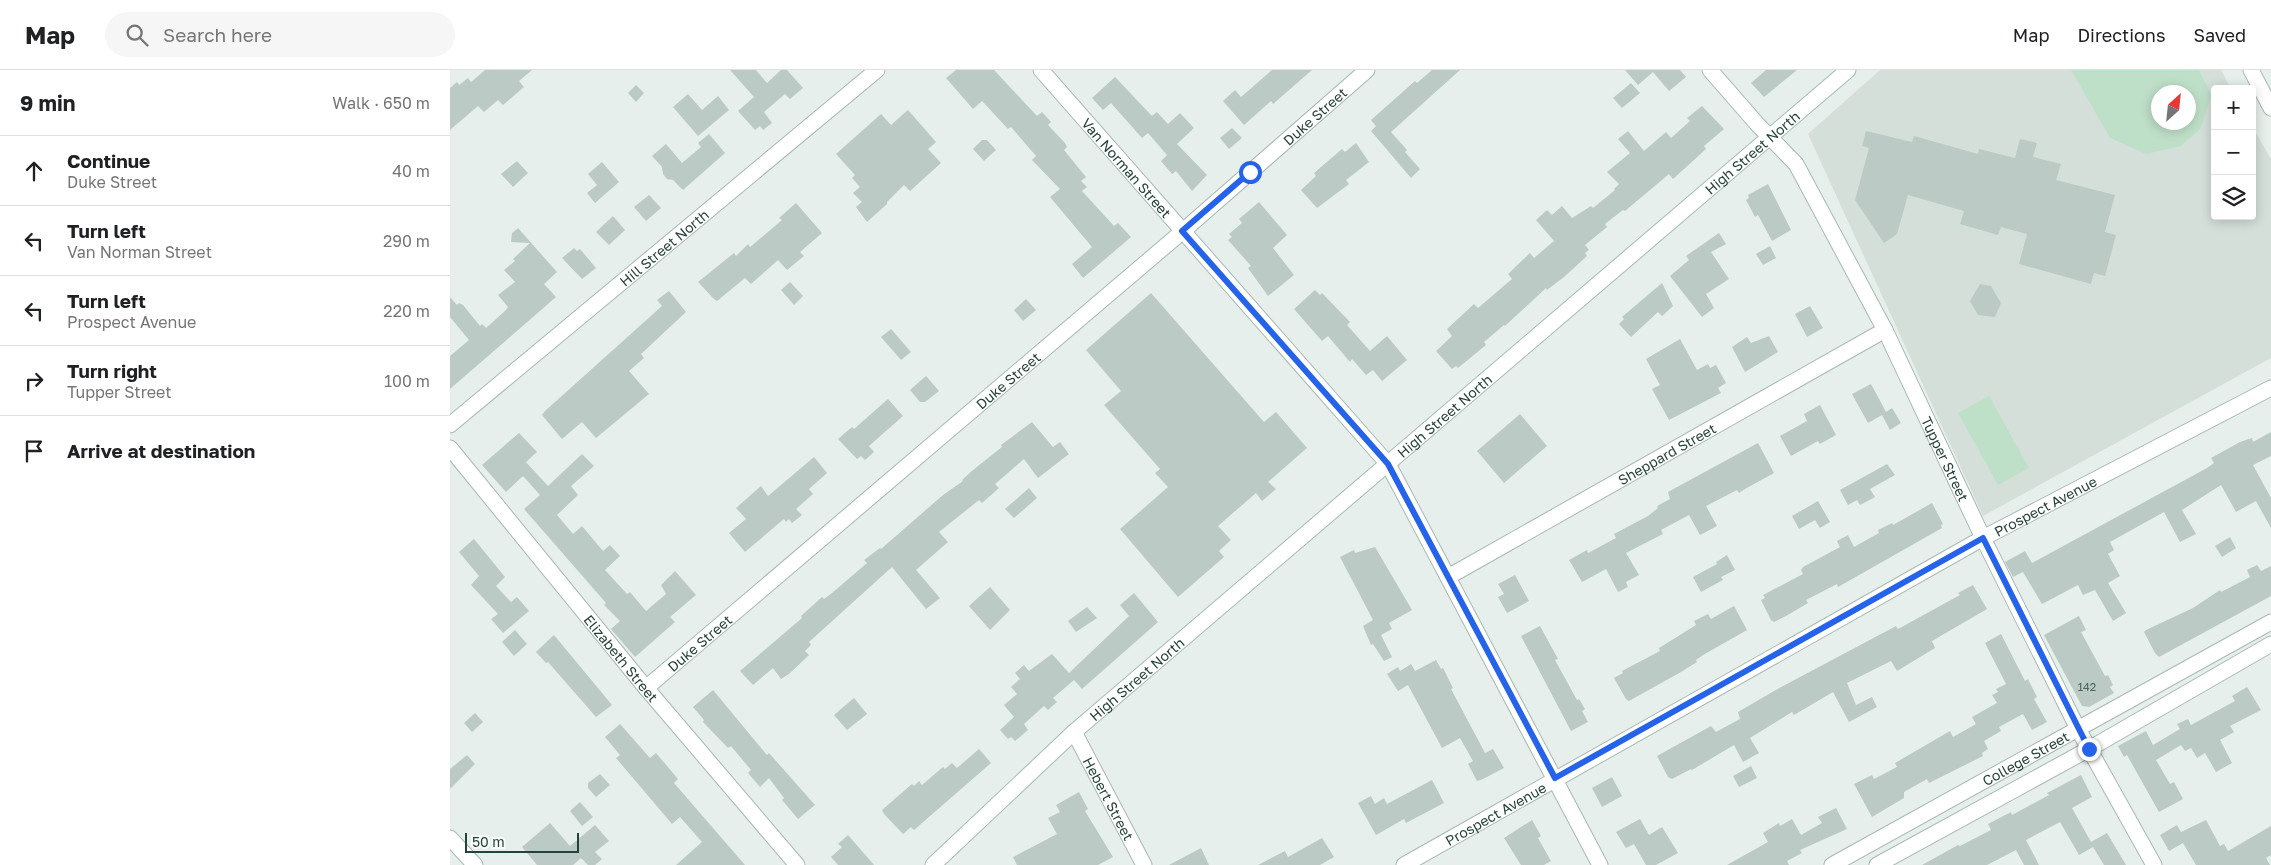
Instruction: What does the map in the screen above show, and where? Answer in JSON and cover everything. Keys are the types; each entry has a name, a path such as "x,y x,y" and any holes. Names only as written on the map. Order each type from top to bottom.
{"street":[{"name":"Hill Street North","path":"450,425 877,70"},
{"name":"Van Norman Street","path":"1041,70 1388,464 1600,865"},
{"name":"Duke Street","path":"646,688 1182,231 1367,70"},
{"name":"Tupper Street","path":"1710,70 1769,137 1796,164 1885,330 1983,538 2078,729 2154,865"},
{"name":"High Street North","path":"933,865 1074,732 1848,70"},
{"path":"2251,70 2271,108"},
{"name":"Sheppard Street","path":"1448,577 1885,330"},
{"name":"Prospect Avenue","path":"1404,865 1983,538 2271,388"},
{"name":"Elizabeth Street","path":"450,448 646,688 797,865"},
{"name":"College Street","path":"1832,865 2271,622"},
{"name":"College Street","path":"1876,865 2089,749 2271,644"},
{"name":"Hebert Street","path":"1074,732 1144,865"},
{"path":"1949,801 1958,820"},
{"path":"450,838 475,865"}],"shaded area":[{"path":"1880,70 2221,70 2229,85 2211,85 2211,220 2256,220 2256,133 2271,159 2271,358 1983,516 1808,134"}],"green space":[{"path":"2071,70 2199,70 2211,95 2201,128 2181,146 2146,154 2110,138"},
{"path":"1989,396 2029,468 1998,485 1958,413"}],"building":[{"path":"485,70 532,70 519,81 524,87 503,105 498,100 484,112 478,106 450,130 450,88 457,82 459,85 468,78 471,82"},
{"path":"730,70 756,70 767,83 781,70 787,70 803,88 790,99 785,94 764,112 772,123 763,130 760,126 755,130 738,111 754,97"},
{"path":"956,70 994,70 1037,116 1042,112 1051,122 1048,125 1065,143 1067,147 1064,150 1086,177 1081,181 1087,187 1082,191 1114,226 1118,223 1131,237 1083,278 1072,264 1092,247 1050,197 1060,189 1032,160 1036,156 1011,127 1008,129 982,101 973,109 946,78"},
{"path":"1272,70 1312,70 1273,104 1271,101 1244,125 1223,101 1235,90 1241,97"},
{"path":"1432,70 1460,70 1391,132 1420,169 1411,178 1371,131 1376,126 1371,120 1415,81 1417,83"},
{"path":"1625,70 1680,70 1686,77 1669,91 1653,72 1638,85"},
{"path":"1766,70 1797,70 1764,97 1751,83"},
{"path":"1115,77 1152,116 1157,112 1168,124 1180,113 1194,128 1177,144 1207,175 1192,191 1176,171 1172,174 1161,161 1167,155 1148,133 1142,138 1111,103 1103,110 1092,98"},
{"path":"1631,83 1640,93 1622,108 1613,98"},
{"path":"636,85 644,93 636,102 628,93"},
{"path":"688,94 702,110 718,96 729,110 698,136 673,107"},
{"path":"1702,106 1724,129 1704,146 1706,149 1673,179 1669,174 1625,211 1623,210 1605,224 1607,227 1585,245 1589,250 1585,253 1587,256 1564,277 1547,290 1546,288 1505,326 1484,342 1486,345 1458,368 1456,366 1452,369 1436,351 1452,336 1447,329 1474,304 1478,308 1512,279 1508,274 1530,253 1534,258 1554,241 1536,220 1547,210 1552,215 1562,206 1572,218 1591,206 1593,208 1615,190 1619,184 1607,172 1630,153 1618,139 1628,131 1644,151 1666,132 1671,138 1690,121 1687,118"},
{"path":"908,110 936,142 928,149 941,163 910,191 904,185 867,222 856,207 862,202 853,193 860,187 852,178 855,175 836,154 881,114 891,125"},
{"path":"1232,128 1242,138 1229,149 1220,138"},
{"path":"1866,131 1912,142 1914,136 1978,154 1979,149 2015,158 2020,139 2037,143 2033,157 2061,164 2056,180 2115,195 2105,232 2116,235 2105,276 2094,273 2091,284 2019,264 2027,234 2001,227 1998,235 1960,224 1964,211 1908,195 1897,234 1884,243 1855,200 1869,148 1862,146"},
{"path":"709,134 725,153 683,190 673,180 667,179 663,174 662,167 652,156 666,144 682,163 701,147 698,143"},
{"path":"982,140 987,140 996,150 984,161 973,149"},
{"path":"1356,143 1369,162 1346,180 1349,184 1317,208 1301,190 1316,176 1314,173 1342,149 1345,152"},
{"path":"517,161 528,173 513,187 501,174"},
{"path":"602,162 619,182 595,203 587,193 597,185 588,174"},
{"path":"1768,184 1791,230 1772,241 1758,215 1755,217 1746,200 1749,198 1748,195"},
{"path":"649,195 661,208 646,221 634,207"},
{"path":"1259,202 1287,235 1273,248 1294,275 1268,296 1248,268 1251,266 1228,240 1232,237 1229,234 1242,223 1239,219"},
{"path":"796,203 822,233 800,252 804,256 787,270 778,260 751,284 745,278 717,301 713,298 698,282 734,253 736,256 748,244 750,247 782,220 779,218"},
{"path":"613,216 625,230 609,245 596,232"},
{"path":"518,228 557,272 544,284 556,297 450,389 450,356 469,340 450,317 450,297 457,305 459,303 463,305 480,326 482,324 486,328 505,311 508,307 498,295 515,282 504,270 515,261 513,259 530,243 511,242 512,233"},
{"path":"1719,233 1726,244 1711,252 1729,279 1706,294 1714,308 1702,317 1670,276 1689,260 1686,256"},
{"path":"1770,246 1776,258 1763,265 1756,254"},
{"path":"574,248 577,251 580,249 596,268 582,279 562,258"},
{"path":"790,282 803,296 794,305 781,290"},
{"path":"1662,283 1673,306 1662,316 1658,312 1631,337 1619,324 1624,319 1622,317"},
{"path":"1980,284 1991,286 2001,303 1995,317 1978,315 1970,301"},
{"path":"1315,290 1320,295 1322,293 1350,322 1347,325 1370,351 1387,336 1407,360 1382,381 1373,370 1366,375 1352,359 1350,362 1328,336 1322,341 1294,309"},
{"path":"669,291 686,312 641,354 644,358 629,371 649,394 596,438 582,422 562,439 542,415 662,306 657,300"},
{"path":"1151,293 1264,422 1276,412 1307,448 1268,482 1276,489 1262,501 1256,493 1218,526 1231,540 1219,551 1224,557 1178,597 1120,529 1168,487 1155,473 1160,469 1104,405 1121,391 1086,350"},
{"path":"1026,299 1036,310 1023,321 1014,310"},
{"path":"1810,306 1823,328 1807,337 1795,314"},
{"path":"891,329 911,352 901,360 881,337"},
{"path":"1769,336 1778,352 1745,372 1732,347 1747,337 1751,343"},
{"path":"1680,339 1697,370 1708,364 1710,368 1716,365 1726,383 1718,388 1721,393 1669,420 1652,389 1660,385 1646,359"},
{"path":"926,376 939,391 925,402 920,402 910,390"},
{"path":"1871,384 1886,412 1892,408 1901,423 1890,430 1882,415 1868,423 1852,394"},
{"path":"888,399 903,416 869,446 874,452 865,460 861,456 857,459 838,439 852,427 854,429"},
{"path":"1820,405 1836,435 1820,444 1818,441 1791,456 1780,436 1807,421 1804,414"},
{"path":"1520,414 1547,446 1504,483 1477,451"},
{"path":"1032,422 1053,447 1060,442 1069,454 1038,478 1024,459 995,484 999,488 982,503 979,500 939,532 948,542 916,570 940,598 926,609 892,567 809,642 811,645 805,651 809,655 789,674 781,679 773,668 753,685 740,671 802,618 801,616 822,597 824,599 832,593 867,563 864,560 881,549 943,495 963,481 973,470 1002,447 1001,445"},
{"path":"2271,432 2271,456 2253,465 2271,498 2271,528 2256,501 2236,512 2221,485 2182,510 2196,534 2180,542 2164,512 2110,542 2114,550 2108,554 2120,576 2108,583 2126,613 2113,621 2095,590 2083,595 2078,585 2042,604 2023,572 2013,577 2005,562 2025,551 2032,563 2207,468 2214,463 2211,458 2240,442 2252,438 2253,442"},
{"path":"519,433 537,452 526,462 548,486 582,454 594,466 571,486 578,495 557,515 573,534 582,526 603,551 610,545 620,556 605,570 627,594 630,592 646,611 666,594 661,585 675,571 696,595 670,617 675,622 635,657 611,629 620,621 604,605 606,603 524,509 540,495 523,476 506,492 482,465"},
{"path":"1758,443 1774,473 1739,493 1737,490 1706,506 1717,526 1700,535 1689,515 1661,530 1663,534 1626,553 1639,575 1626,582 1628,587 1618,592 1606,569 1582,582 1569,560 1587,550 1588,553 1616,538 1614,534 1648,516 1658,508 1657,506 1670,499 1668,492"},
{"path":"814,457 827,473 809,489 813,494 796,509 802,515 792,523 789,519 786,522 784,519 745,552 729,533 746,519 736,508 761,486 768,496"},
{"path":"1887,464 1895,475 1870,489 1875,497 1860,505 1857,500 1848,505 1840,490"},
{"path":"1029,488 1037,498 1014,518 1005,509"},
{"path":"1818,501 1830,522 1820,528 1815,520 1799,529 1792,516"},
{"path":"1932,503 1943,524 1941,525 1942,528 1838,587 1837,584 1806,600 1808,603 1786,616 1774,622 1771,620 1761,600 1765,598 1763,595 1803,574 1801,570 1803,567 1840,547 1837,541 1848,535 1854,547 1879,533 1878,530 1892,523 1893,525"},
{"path":"2230,537 2236,548 2222,557 2215,546"},
{"path":"474,539 505,577 496,586 511,602 517,597 529,611 503,633 491,619 498,614 471,585 479,576 459,552"},
{"path":"1375,547 1412,610 1389,623 1392,629 1381,635 1392,657 1384,661 1373,644 1371,645 1363,626 1373,620 1340,557 1354,550 1355,553"},
{"path":"1727,555 1735,570 1721,577 1723,580 1701,592 1693,577 1717,564 1716,562"},
{"path":"2257,565 2261,571 2271,566 2271,596 2159,657 2155,653 2144,632 2146,630 2193,608 2220,590 2221,592 2250,577 2247,570"},
{"path":"1515,575 1529,601 1507,613 1498,597 1504,594 1498,584"},
{"path":"1973,585 1987,609 1932,641 1935,648 1897,671 1891,661 1847,683 1856,705 1872,697 1877,707 1849,722 1833,692 1794,715 1792,712 1750,738 1759,753 1743,762 1734,745 1692,770 1672,779 1668,777 1657,756 1711,726 1716,732 1740,719 1738,712 1774,691 1896,626 1898,629 1960,595 1958,593"},
{"path":"990,587 1010,610 990,630 969,606"},
{"path":"1134,593 1158,622 1082,689 1074,680 1053,698 1057,702 1048,710 1044,706 1024,724 1028,730 1015,741 1011,737 1008,739 1000,730 1014,717 1004,705 1017,694 1011,687 1020,679 1015,673 1024,665 1029,671 1052,654 1069,673 1129,616 1120,605"},
{"path":"1734,606 1747,630 1703,655 1696,660 1697,662 1681,672 1629,701 1626,699 1614,678 1623,673 1622,671 1660,651 1659,648 1696,625 1694,621 1708,614 1711,619"},
{"path":"1087,607 1097,618 1076,632 1068,621"},
{"path":"2079,616 2086,630 2081,632 2105,676 2108,675 2113,685 2110,687 2114,693 2089,707 2082,706 2044,635"},
{"path":"1540,626 1558,659 1555,660 1577,700 1579,699 1585,709 1582,711 1588,722 1571,731 1521,636"},
{"path":"515,630 527,644 514,656 502,642"},
{"path":"2001,634 2025,681 2028,679 2037,697 2034,699 2047,722 2032,730 2023,714 1999,727 2001,731 1984,741 1988,749 1982,753 1983,756 1929,783 1927,779 1904,792 1904,798 1872,817 1854,784 1872,775 1874,779 1897,767 1895,763 1950,731 1953,737 1976,724 1972,717 1997,703 1992,695 1998,692 1996,689 2006,684 1985,643"},
{"path":"554,635 612,705 596,717 548,662 546,663 536,652"},
{"path":"1436,660 1441,669 1443,668 1453,688 1451,689 1485,753 1493,749 1504,768 1483,779 1477,781 1468,764 1473,761 1460,738 1442,748 1408,685 1398,691 1387,674 1398,667 1400,671 1411,664 1415,671"},
{"path":"2247,687 2261,710 2230,726 2234,732 2220,740 2232,763 2216,772 2205,753 2197,758 2191,748 2185,751 2181,745 2156,760 2170,784 2174,782 2183,799 2159,812 2127,755 2124,757 2118,746 2146,731 2153,745 2180,729 2177,724 2188,719 2191,725 2235,701 2232,696"},
{"path":"713,690 767,755 769,753 815,805 798,819 782,800 784,798 769,778 760,787 748,773 751,770 731,746 728,748 703,722 704,720 693,707"},
{"path":"854,698 867,714 847,730 834,715"},
{"path":"475,713 483,722 472,732 464,723"},
{"path":"620,724 650,758 656,753 678,779 674,783 745,865 676,865 702,842 680,817 672,824 616,758 620,755 605,737"},
{"path":"979,749 991,763 914,830 911,827 903,834 884,814 882,810 912,784 914,786 919,781 922,785 943,767 945,769 952,763 957,768"},
{"path":"467,755 475,764 450,789 450,769"},
{"path":"1751,766 1757,778 1739,787 1733,776"},
{"path":"600,774 610,785 596,797 588,788 588,783"},
{"path":"2081,775 2092,797 2072,808 2091,842 2107,833 2126,865 2104,865 2093,847 2079,855 2060,822 2026,840 2039,865 2024,865 2016,850 1987,865 1922,865 1958,845 1960,846 1991,830 1988,824 2011,812 2012,815"},
{"path":"1612,777 1622,796 1602,807 1592,788"},
{"path":"1432,780 1444,803 1406,823 1404,819 1376,835 1358,803 1371,796 1375,804 1384,798 1387,804"},
{"path":"1079,792 1088,809 1085,811 1113,857 1098,865 1017,865 1013,857 1057,834 1048,818 1060,812 1056,805"},
{"path":"580,802 593,817 582,826 570,811"},
{"path":"1836,808 1847,829 1800,850 1802,853 1787,861 1789,865 1727,865 1768,842 1763,833 1779,823 1780,826 1792,819 1801,835 1822,823 1818,817"},
{"path":"1640,819 1649,835 1662,827 1678,853 1656,865 1646,865 1634,844 1626,848 1616,832"},
{"path":"1532,820 1541,836 1538,838 1551,861 1544,865 1521,865 1504,838"},
{"path":"2206,820 2220,846 2224,844 2228,851 2271,826 2271,855 2266,858 2270,865 2196,865 2183,843 2169,851 2160,835 2177,825 2181,832"},
{"path":"550,823 570,846 595,825 609,841 595,852 602,859 595,865 588,865 581,858 573,865 537,865 522,847"},
{"path":"848,835 874,865 838,865 831,857 842,847 838,844"},
{"path":"1322,838 1334,857 1320,865 1258,865 1285,851 1288,857"},
{"path":"1201,848 1209,865 1169,865"}],"route":[{"path":"1250,172 1182,231 1388,464 1555,778 1983,538 2089,749"}]}
